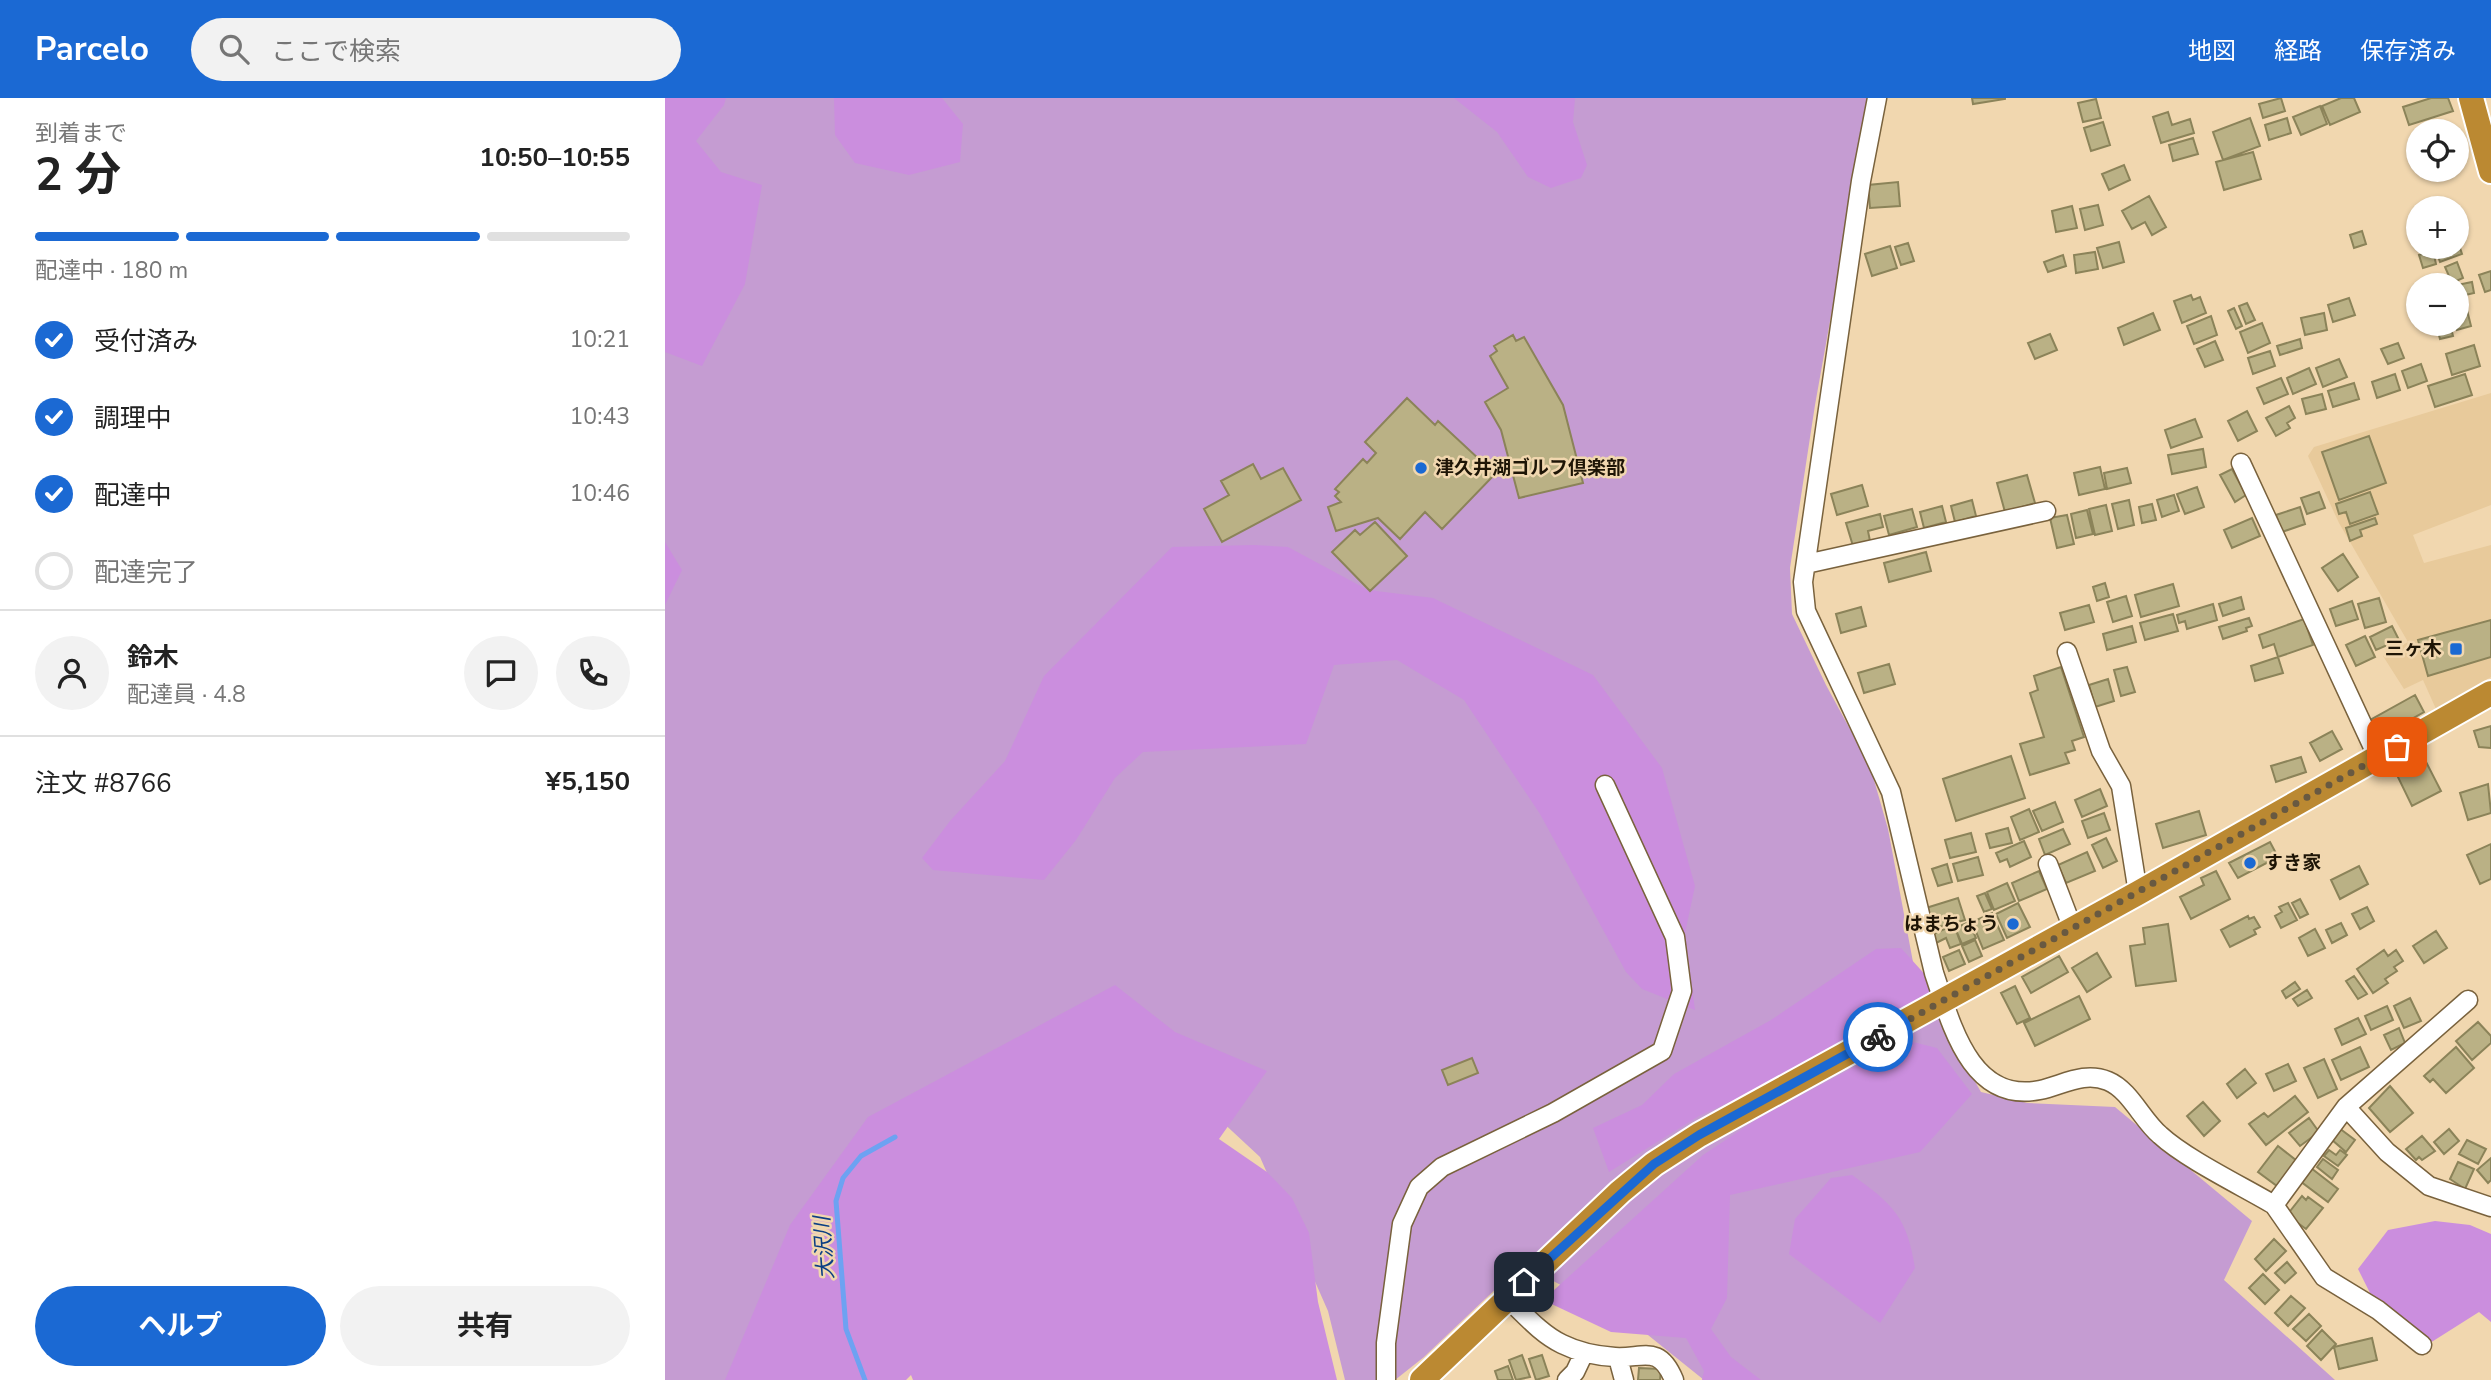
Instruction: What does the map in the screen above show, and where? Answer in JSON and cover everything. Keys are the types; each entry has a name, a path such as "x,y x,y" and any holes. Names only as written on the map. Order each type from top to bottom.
{"highway":[{"path":"2470,98 2491,171"},
{"path":"1422,1380 1611,1200 1654,1164 1699,1135 2138,893 2491,693"}],"street":[{"path":"1877,98 1861,181 1803,582 1806,611 1891,792 1943,1001 1967,1058 1995,1086 2040,1090 2073,1079 2108,1081 2121,1090 2160,1136 2274,1205 2324,1277 2378,1310 2422,1345"},
{"path":"2241,463 2378,758"},
{"path":"1806,564 2046,511"},
{"path":"2067,652 2101,751 2121,786 2138,893"},
{"path":"1386,1380 1386,1343 1402,1224 1419,1187 1442,1167 1553,1113 1662,1051 1682,991 1675,937 1605,785"},
{"path":"2048,864 2073,929"},
{"path":"2274,1205 2346,1107 2468,1000"},
{"path":"2346,1107 2387,1152 2428,1186 2491,1207"},
{"path":"1507,1298 1561,1344 1584,1353 1618,1358 1639,1353 1659,1359 1674,1380"},
{"path":"1567,1380 1584,1353"},
{"path":"1618,1358 1624,1380"}],"shaded area":[{"path":"665,98 1870,98 1815,405 1790,568 1792,614 1826,685 1870,766 1888,829 1916,978 1981,1092 2027,1103 2115,1107 2252,1221 2224,1280 2335,1380 1704,1380 1638,1327 1522,1264 1424,1357 1395,1380 1345,1380 1328,1311 1260,1157 1162,1066 775,1380 665,1380"},
{"path":"665,98 726,98 724,105 696,141 721,172 762,185 745,284 702,366 665,352"},
{"path":"834,98 942,98 963,124 960,162 909,175 855,163 835,135"},
{"path":"1454,98 1575,98 1573,122 1587,165 1581,178 1551,188 1528,177 1497,132"},
{"path":"2491,393 2491,505 2413,535 2424,563 2491,545 2491,677 2436,709 2423,680 2404,689 2383,656 2408,642 2339,523 2308,456 2314,447"},
{"path":"665,542 682,570 665,605"},
{"path":"1172,547 1288,547 1368,590 1433,598 1593,675 1662,768 1695,886 1685,933 1695,1010 1642,989 1626,972 1540,814 1464,700 1397,660 1334,665 1306,744 1143,752 1115,778 1076,840 1044,880 933,870 922,858 950,821 1005,761 1044,676"},
{"path":"1901,948 1939,990 1795,1072 1699,1116 1609,1172 1593,1128 1642,1105 1674,1074 1771,1020 1876,949"},
{"path":"1115,985 1175,1032 1267,1071 1219,1139 1267,1172 1292,1198 1309,1233 1318,1302 1337,1380 913,1380 911,1375 906,1380 725,1380 790,1225 868,1117"},
{"path":"1905,1040 1937,1048 1972,1094 1920,1152 1730,1195 1727,1298 1711,1329 1731,1357 1761,1380 1702,1380 1704,1371 1686,1338 1611,1332 1543,1300 1703,1155 1759,1118"},
{"path":"1852,1175 1896,1213 1908,1236 1912,1251 1915,1268 1880,1323 1789,1254 1795,1219 1831,1178"},
{"path":"2435,1221 2470,1225 2491,1234 2491,1322 2479,1312 2430,1343 2370,1293 2358,1269 2388,1230"}],"building":[{"path":"1972,98 2005,98 2005,99 1973,104"},
{"path":"2281,98 2285,111 2263,118 2259,104"},
{"path":"2341,98 2354,98 2360,112 2330,125 2322,106"},
{"path":"2431,98 2448,98 2453,111 2428,119 2407,119 2403,107"},
{"path":"2096,99 2101,118 2083,122 2078,103"},
{"path":"2320,106 2327,124 2301,135 2293,117"},
{"path":"2168,112 2172,125 2190,119 2194,133 2161,143 2153,117"},
{"path":"2250,118 2260,146 2223,160 2213,132"},
{"path":"2287,118 2291,133 2269,140 2265,125"},
{"path":"2103,122 2110,145 2091,151 2084,128"},
{"path":"2193,138 2198,154 2173,161 2169,145"},
{"path":"2253,152 2261,179 2224,190 2216,162"},
{"path":"2124,165 2130,180 2109,190 2102,174"},
{"path":"1898,182 1900,206 1870,208 1868,185"},
{"path":"2149,196 2166,227 2152,235 2145,222 2132,229 2122,211"},
{"path":"2098,205 2103,225 2085,230 2080,209"},
{"path":"2072,206 2077,228 2056,232 2052,211"},
{"path":"2362,231 2366,244 2354,248 2350,235"},
{"path":"2119,242 2124,262 2103,268 2097,248"},
{"path":"1908,243 1914,261 1901,265 1895,247"},
{"path":"1890,246 1897,268 1872,276 1865,254"},
{"path":"2095,252 2098,269 2076,273 2074,255"},
{"path":"2063,255 2066,266 2048,272 2044,262"},
{"path":"2420,259 2435,259 2436,264 2423,268"},
{"path":"2457,262 2461,273 2448,273 2445,267"},
{"path":"2491,271 2491,290 2485,292 2479,275"},
{"path":"2472,282 2474,293 2469,294 2469,283"},
{"path":"2191,295 2193,300 2200,297 2206,313 2182,323 2174,301"},
{"path":"2349,298 2355,315 2333,322 2328,305"},
{"path":"2247,303 2255,320 2246,324 2239,306"},
{"path":"2234,308 2242,326 2236,329 2228,311"},
{"path":"2153,313 2160,330 2124,345 2118,328"},
{"path":"2324,313 2327,330 2305,335 2301,318"},
{"path":"2211,316 2217,335 2194,344 2187,326"},
{"path":"2262,323 2270,343 2248,353 2240,332"},
{"path":"2050,334 2057,350 2035,359 2028,343"},
{"path":"1513,335 1516,341 1524,337 1563,405 1583,483 1519,498 1501,430 1485,402 1508,388 1490,356 1497,351 1494,346"},
{"path":"2300,339 2302,348 2280,355 2277,346"},
{"path":"2215,341 2223,360 2205,367 2197,349"},
{"path":"2398,343 2404,358 2388,364 2381,349"},
{"path":"2474,345 2480,366 2452,375 2446,354"},
{"path":"2270,351 2275,366 2253,374 2248,358"},
{"path":"2339,359 2347,377 2323,387 2316,368"},
{"path":"2421,364 2427,381 2408,388 2402,371"},
{"path":"2309,368 2316,384 2293,394 2287,378"},
{"path":"2395,374 2400,390 2377,398 2372,382"},
{"path":"2465,374 2472,395 2435,407 2428,386"},
{"path":"2281,378 2288,394 2264,404 2257,388"},
{"path":"2354,383 2359,399 2333,407 2328,391"},
{"path":"2322,394 2326,409 2306,414 2302,399"},
{"name":"津久井湖ゴルフ倶楽部","path":"1407,398 1435,425 1438,421 1495,474 1442,529 1425,512 1400,539 1378,518 1336,531 1328,507 1341,502 1335,496 1339,492 1335,489 1363,459 1367,463 1376,453 1365,442"},
{"path":"2289,406 2295,418 2287,423 2290,428 2276,436 2266,418"},
{"path":"2247,411 2257,431 2238,441 2228,421"},
{"path":"2195,419 2202,437 2171,448 2165,430"},
{"path":"2369,436 2386,483 2339,500 2322,452"},
{"path":"2203,449 2206,467 2172,474 2168,455"},
{"path":"1253,464 1261,479 1283,468 1301,500 1222,542 1204,509 1229,495 1221,481"},
{"path":"2100,467 2105,489 2079,495 2074,473"},
{"path":"2127,468 2131,483 2107,489 2104,473"},
{"path":"2232,469 2246,495 2235,502 2220,475"},
{"path":"2027,475 2035,503 2005,512 1997,483"},
{"path":"1862,485 1868,506 1837,515 1831,494"},
{"path":"2197,487 2204,507 2185,514 2177,494"},
{"path":"2319,492 2325,508 2307,514 2301,498"},
{"path":"2370,492 2378,514 2350,524 2346,512 2339,514 2336,504"},
{"path":"2174,495 2179,511 2162,517 2157,500"},
{"path":"1972,500 1976,516 1955,522 1951,506"},
{"path":"2129,500 2134,525 2118,529 2112,504"},
{"path":"2152,504 2156,520 2142,523 2139,507"},
{"path":"2106,505 2112,531 2095,535 2089,509"},
{"path":"1942,506 1946,522 1924,528 1920,512"},
{"path":"2300,507 2305,524 2282,532 2276,515"},
{"path":"1912,509 1917,527 1889,535 1884,516"},
{"path":"2087,510 2093,534 2076,538 2071,514"},
{"path":"1880,514 1883,527 1868,531 1870,541 1853,546 1846,523"},
{"path":"2067,515 2074,544 2057,548 2050,518"},
{"path":"2252,518 2260,536 2232,548 2224,530"},
{"path":"2375,518 2377,524 2360,530 2362,536 2350,541 2346,528"},
{"path":"1375,522 1407,556 1370,591 1332,552 1355,530 1360,535"},
{"path":"1926,552 1931,571 1889,582 1884,563"},
{"path":"2343,554 2358,577 2338,591 2322,568"},
{"path":"2105,583 2109,597 2097,601 2093,587"},
{"path":"2173,584 2179,606 2141,617 2135,595"},
{"path":"2126,596 2132,616 2113,622 2107,602"},
{"path":"2241,597 2244,609 2223,616 2219,604"},
{"path":"2379,598 2386,622 2365,628 2358,604"},
{"path":"2352,601 2358,619 2336,626 2330,609"},
{"path":"2213,604 2217,620 2187,629 2185,621 2179,623 2177,615"},
{"path":"2089,605 2094,622 2065,630 2060,613"},
{"path":"1861,607 1866,626 1841,633 1836,614"},
{"path":"2173,614 2178,631 2145,640 2140,623"},
{"path":"2249,618 2252,626 2246,628 2247,631 2223,639 2219,627"},
{"path":"2304,619 2313,645 2278,657 2274,644 2263,648 2259,635"},
{"name":"三ヶ木","path":"2491,620 2491,657 2428,676 2418,640"},
{"path":"2132,626 2136,642 2107,650 2103,634"},
{"path":"2392,626 2399,640 2376,650 2370,637"},
{"path":"2365,636 2375,657 2356,666 2346,645"},
{"path":"2278,657 2283,673 2255,681 2251,666"},
{"path":"1889,664 1895,684 1864,693 1858,673"},
{"path":"2061,667 2084,737 2072,741 2075,750 2065,753 2069,763 2030,775 2020,744 2044,737 2030,693 2038,690 2034,676"},
{"path":"2127,667 2135,692 2121,696 2114,670"},
{"path":"2108,679 2114,701 2095,707 2089,685"},
{"path":"2415,695 2424,712 2381,736 2372,719"},
{"path":"2491,726 2491,748 2479,747 2474,731"},
{"path":"2332,731 2342,749 2320,761 2310,743"},
{"path":"2011,756 2025,798 1956,821 1943,779"},
{"path":"2423,756 2441,791 2412,806 2395,771"},
{"path":"2301,757 2306,772 2276,782 2271,766"},
{"path":"2488,784 2491,813 2468,820 2460,793"},
{"path":"2100,789 2107,806 2082,817 2075,800"},
{"path":"2055,802 2063,822 2042,831 2033,811"},
{"path":"2029,809 2039,832 2020,840 2011,817"},
{"path":"2199,811 2206,835 2163,848 2156,824"},
{"path":"2104,813 2110,830 2088,838 2082,821"},
{"path":"2008,828 2012,843 1990,848 1986,834"},
{"path":"2063,829 2070,844 2045,855 2039,839"},
{"path":"1971,833 1976,852 1950,858 1945,840"},
{"path":"2106,838 2117,861 2103,868 2092,845"},
{"path":"2024,841 2031,857 2010,867 2007,859 2000,862 1996,853"},
{"path":"2270,842 2278,857 2238,878 2229,863"},
{"path":"2491,844 2491,879 2480,884 2467,855"},
{"path":"2087,852 2095,871 2066,883 2058,865"},
{"path":"1978,857 1983,875 1958,881 1953,864"},
{"path":"1947,864 1952,882 1938,886 1932,869"},
{"path":"2359,866 2368,884 2340,899 2331,880"},
{"path":"2039,871 2047,889 2019,901 2012,883"},
{"path":"2216,871 2230,899 2191,919 2180,897 2204,885 2201,878"},
{"path":"2007,883 2015,901 1994,910 1987,892"},
{"path":"1985,893 1992,909 1984,912 1977,896"},
{"path":"1958,898 1965,920 1932,929 1926,908"},
{"path":"2300,899 2308,914 2300,918 2292,903"},
{"path":"2018,903 2030,927 2007,938 1996,914"},
{"path":"2288,903 2297,920 2281,928 2275,916 2282,912 2279,907"},
{"path":"2367,907 2374,921 2360,929 2352,914"},
{"path":"1992,913 2004,940 1983,949 1972,922"},
{"path":"2248,916 2249,919 2254,917 2260,927 2254,930 2256,934 2230,947 2221,930"},
{"path":"1969,922 1976,938 1962,944 1955,928"},
{"path":"2341,923 2347,935 2332,943 2326,930"},
{"path":"2168,924 2176,981 2136,986 2130,946 2145,944 2143,928"},
{"path":"1954,925 1961,944 1950,948 1946,938 1936,943 1933,934"},
{"path":"2315,929 2325,948 2308,956 2299,938"},
{"path":"2436,931 2447,948 2424,963 2413,946"},
{"path":"1975,940 1982,956 1969,962 1962,946"},
{"path":"1959,950 1965,964 1949,971 1943,957"},
{"path":"2384,950 2388,956 2396,950 2403,961 2394,967 2397,971 2385,979 2388,983 2373,993 2357,969"},
{"path":"2097,953 2111,977 2087,992 2072,968"},
{"path":"2059,956 2068,972 2031,993 2022,977"},
{"path":"2354,976 2367,994 2358,999 2346,981"},
{"path":"2295,982 2300,989 2286,998 2282,991"},
{"path":"2015,986 2030,1018 2017,1024 2001,993"},
{"path":"2307,990 2312,998 2298,1006 2293,999"},
{"path":"2079,996 2090,1019 2035,1046 2024,1023"},
{"path":"2410,998 2421,1021 2404,1028 2394,1006"},
{"path":"2387,1006 2393,1020 2371,1030 2365,1016"},
{"path":"2358,1018 2366,1034 2342,1045 2335,1029"},
{"path":"2478,1022 2491,1036 2491,1043 2472,1060 2456,1041"},
{"path":"2399,1028 2405,1043 2391,1050 2384,1035"},
{"path":"2360,1047 2369,1067 2341,1080 2332,1060"},
{"path":"2456,1047 2474,1068 2446,1093 2433,1079 2430,1082 2424,1076"},
{"path":"1472,1058 1478,1073 1448,1085 1442,1070"},
{"path":"2324,1059 2337,1089 2318,1098 2304,1068"},
{"path":"2288,1064 2296,1081 2274,1091 2266,1074"},
{"path":"2245,1069 2256,1083 2237,1098 2227,1084"},
{"path":"2390,1086 2413,1113 2390,1132 2369,1108"},
{"path":"2295,1096 2308,1112 2266,1145 2249,1124 2264,1113 2268,1117"},
{"path":"2203,1102 2220,1121 2204,1136 2187,1116"},
{"path":"2309,1118 2319,1132 2300,1146 2289,1133"},
{"path":"2339,1128 2355,1140 2346,1152 2331,1139"},
{"path":"2449,1129 2459,1141 2444,1154 2434,1142"},
{"path":"2422,1136 2435,1151 2422,1160 2419,1157 2416,1160 2406,1149"},
{"path":"2467,1140 2486,1149 2478,1164 2459,1154"},
{"path":"2278,1146 2297,1161 2277,1186 2258,1172"},
{"path":"2329,1150 2336,1155 2340,1150 2347,1155 2338,1166 2324,1156"},
{"path":"2491,1158 2491,1180 2488,1183 2477,1170"},
{"path":"2323,1159 2338,1170 2332,1179 2317,1167"},
{"path":"2458,1162 2474,1169 2465,1189 2450,1179"},
{"path":"2311,1168 2338,1189 2328,1202 2300,1181"},
{"path":"2302,1196 2306,1200 2308,1197 2323,1208 2306,1229 2287,1215"},
{"path":"2274,1239 2286,1251 2266,1271 2255,1259"},
{"path":"2287,1262 2296,1273 2285,1283 2275,1273"},
{"path":"2263,1274 2279,1290 2265,1304 2249,1288"},
{"path":"2291,1296 2305,1308 2288,1326 2275,1313"},
{"path":"2309,1314 2321,1326 2306,1341 2293,1329"},
{"path":"2322,1330 2336,1344 2321,1360 2307,1346"},
{"path":"2372,1338 2377,1360 2339,1369 2334,1347"},
{"path":"1522,1355 1530,1377 1516,1380 1509,1360"},
{"path":"1542,1355 1549,1376 1536,1380 1529,1359"},
{"path":"1508,1366 1513,1380 1498,1380 1495,1371"},
{"path":"1639,1368 1661,1369 1660,1380 1638,1380"}],"waterway":[{"name":"大沢川","path":"865,1380 846,1329 836,1201 843,1178 861,1156 895,1137"}],"way so far":[{"path":"1878,1037 2397,747"}],"place":[{"name":"津久井湖ゴルフ倶楽部","path":"1421,468"},
{"name":"三ヶ木","path":"2456,649"},
{"name":"すき家","path":"2250,863"},
{"name":"はまちょう","path":"2013,924"}],"route":[{"path":"1524,1282 1620,1192 1654,1164 1699,1135 1878,1037"}]}
